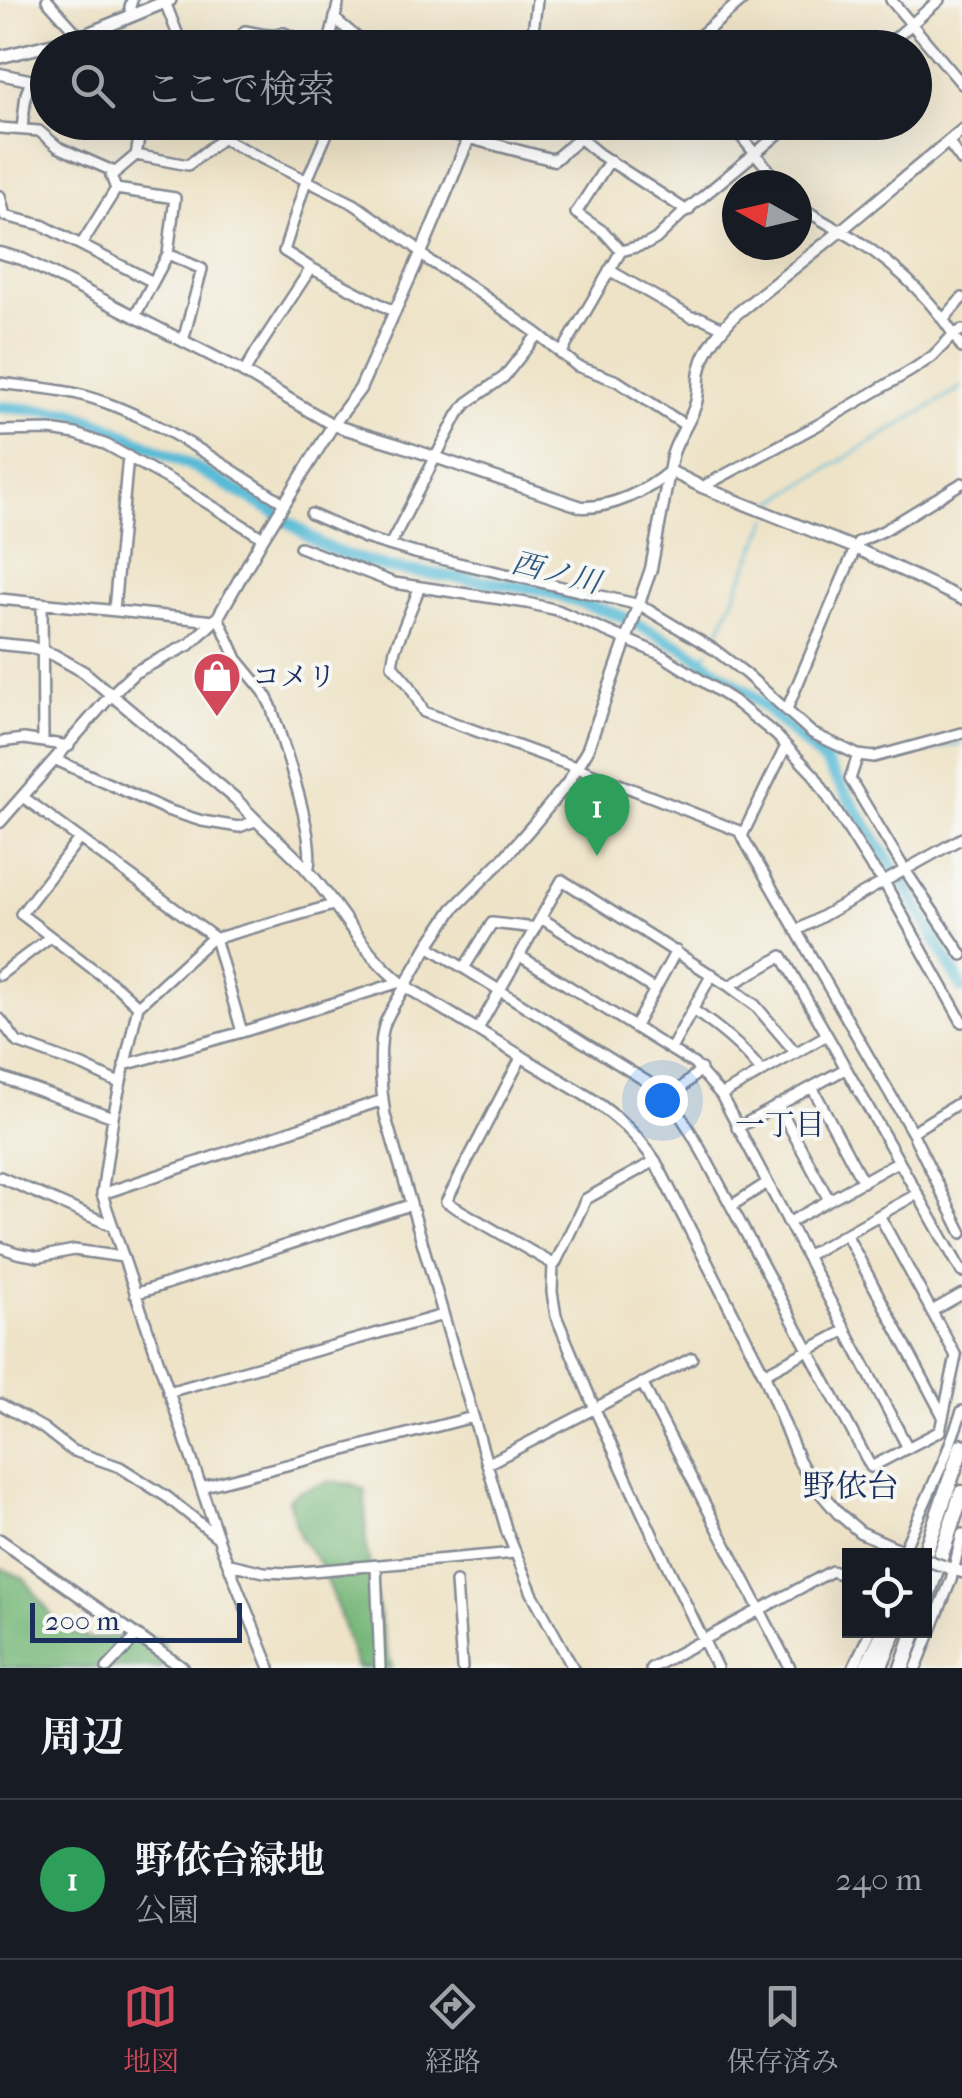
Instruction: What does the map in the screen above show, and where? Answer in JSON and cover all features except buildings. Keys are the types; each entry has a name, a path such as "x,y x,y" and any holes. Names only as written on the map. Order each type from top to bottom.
{"highway":[{"path":"927,1548 962,1446"},
{"path":"932,1581 962,1493"},
{"path":"866,1668 880,1638"},
{"path":"879,1668 891,1638"},
{"path":"902,1668 912,1638"}],"main road":[{"path":"97,30 168,1"},
{"path":"0,57 30,50"}],"street":[{"path":"47,0 74,30"},
{"path":"132,0 132,15"},
{"path":"332,30 338,0"},
{"path":"533,30 537,0"},
{"path":"707,30 742,0"},
{"path":"891,0 917,30"},
{"path":"905,30 939,0"},
{"path":"168,1 177,30"},
{"path":"335,19 348,30"},
{"path":"932,48 962,84"},
{"path":"0,74 30,81"},
{"path":"22,130 30,84"},
{"path":"0,128 30,130"},
{"path":"572,1668 515,1553 410,1206 382,1100 385,1024 403,984 460,902 515,846 578,768 587,751 651,569 677,440 697,403 704,356 735,315 962,130"},
{"path":"50,140 115,172"},
{"path":"116,189 110,176 136,155 139,140"},
{"path":"136,155 188,165 220,140"},
{"path":"227,140 354,204 577,366 618,381 685,426"},
{"path":"325,140 284,251 395,312"},
{"path":"0,822 135,672 190,644 216,619 262,538 360,389 422,254 467,140"},
{"path":"476,140 554,160 579,140"},
{"path":"581,140 689,210"},
{"path":"744,140 768,170"},
{"path":"561,354 621,251 656,239 772,140"},
{"path":"948,142 962,161"},
{"path":"610,160 576,213 604,232 621,251"},
{"path":"81,245 116,189"},
{"path":"116,189 175,198 168,254 135,316"},
{"path":"0,196 5,216 42,225 153,282"},
{"path":"812,214 853,237 908,278 958,332 962,348"},
{"path":"0,253 22,259 135,316 333,425 582,507 604,506 659,481 670,471"},
{"path":"168,254 202,269 182,341"},
{"path":"244,373 311,268"},
{"path":"609,270 691,316 723,328"},
{"path":"943,320 962,298"},
{"path":"702,487 912,370 958,332"},
{"path":"390,545 458,414 504,377 538,334"},
{"path":"0,382 82,395 116,406 159,426 284,503"},
{"path":"0,431 50,430 106,445 262,538"},
{"path":"114,610 128,456"},
{"path":"670,471 855,548 962,598"},
{"path":"787,709 858,542 883,532 962,483"},
{"path":"310,514 390,545 640,606 711,648 812,732 857,756 874,757 962,733"},
{"path":"300,547 377,578 557,610 660,654 734,701 814,775 884,882 962,1022"},
{"path":"418,588 392,664 424,712 578,768 736,830 742,836 912,1132 962,1233"},
{"path":"0,599 216,619"},
{"path":"42,603 43,742"},
{"path":"216,619 236,659 271,706 310,848 312,860 308,871"},
{"path":"0,644 30,647 65,660 112,694 225,789 308,871 376,962 403,984 590,1098 641,1140 764,1374 798,1459 821,1495 860,1532 894,1548"},
{"path":"0,742 24,740 69,746"},
{"path":"742,836 786,746"},
{"path":"857,756 850,780 904,871 962,955"},
{"path":"56,760 167,810 239,827 255,821"},
{"path":"23,797 215,938 242,1032"},
{"path":"796,932 962,838"},
{"path":"80,839 21,914 138,1006"},
{"path":"478,1028 562,880 755,1005 796,1052"},
{"path":"270,1668 218,1538 102,1194 112,1117 138,1006 215,938 333,904"},
{"path":"464,968 492,923 538,923 655,990"},
{"path":"0,975 50,937"},
{"path":"428,946 659,1090 682,1115 870,1467 940,1431 956,1356 879,1215"},
{"path":"634,1026 676,951"},
{"path":"520,956 701,1069 721,1096 908,1448"},
{"path":"729,986 782,956 962,1272"},
{"path":"671,1049 712,974"},
{"path":"124,1065 403,984"},
{"path":"692,1010 725,1032 762,1072"},
{"path":"0,1019 17,1042 119,1083"},
{"path":"721,1096 827,1036"},
{"path":"522,1056 446,1202 553,1264"},
{"path":"669,1100 701,1069"},
{"path":"738,1128 846,1069"},
{"path":"0,1077 112,1117"},
{"path":"812,1087 863,1182"},
{"path":"102,1194 382,1100"},
{"path":"912,1132 962,1101"},
{"path":"778,1106 829,1200"},
{"path":"654,1161 586,1199 553,1264 553,1308 594,1407 718,1668"},
{"path":"788,1223 899,1161"},
{"path":"0,1176 113,1226"},
{"path":"730,1206 767,1184"},
{"path":"806,1256 917,1194"},
{"path":"135,1294 410,1206"},
{"path":"846,1234 943,1416"},
{"path":"0,1247 39,1256 74,1250 123,1257"},
{"path":"932,1311 962,1294"},
{"path":"168,1392 443,1315"},
{"path":"764,1374 846,1330"},
{"path":"487,1464 692,1358"},
{"path":"642,1384 790,1668"},
{"path":"0,1404 23,1415 75,1452 120,1467 167,1496 218,1538"},
{"path":"909,1548 962,1411"},
{"path":"200,1487 473,1416"},
{"path":"917,1668 951,1580 962,1534"},
{"path":"0,1540 183,1668"},
{"path":"230,1564 289,1573 515,1553"},
{"path":"376,1566 380,1668"},
{"path":"651,1668 832,1571 842,1575"},
{"path":"456,1582 462,1668"},
{"path":"106,1668 137,1636"},
{"path":"853,1668 867,1638"}],"green space":[{"path":"329,1482 352,1484 365,1490 366,1547 392,1668 357,1668 319,1563 301,1539 288,1500 297,1492"},
{"path":"0,1568 24,1578 54,1619 70,1632 90,1639 136,1634 161,1639 166,1651 161,1668 0,1668"}],"waterway":[{"path":"771,509 775,501 962,387"},
{"name":"西ノ川","path":"0,407 73,413 104,425 194,467 342,554 389,568 538,589 621,616 686,649 754,697 826,763 908,890 962,988"},
{"path":"713,645 768,519"},
{"path":"702,660 708,651"},
{"path":"861,763 872,765 962,743"},
{"path":"818,755 854,762"}],"place":[{"name":"コメリ","path":"217,718"},
{"name":"野依台緑地","path":"597,856"}],"district":[{"name":"一丁目","path":"780,1125"},
{"name":"野依台","path":"851,1486"}]}
